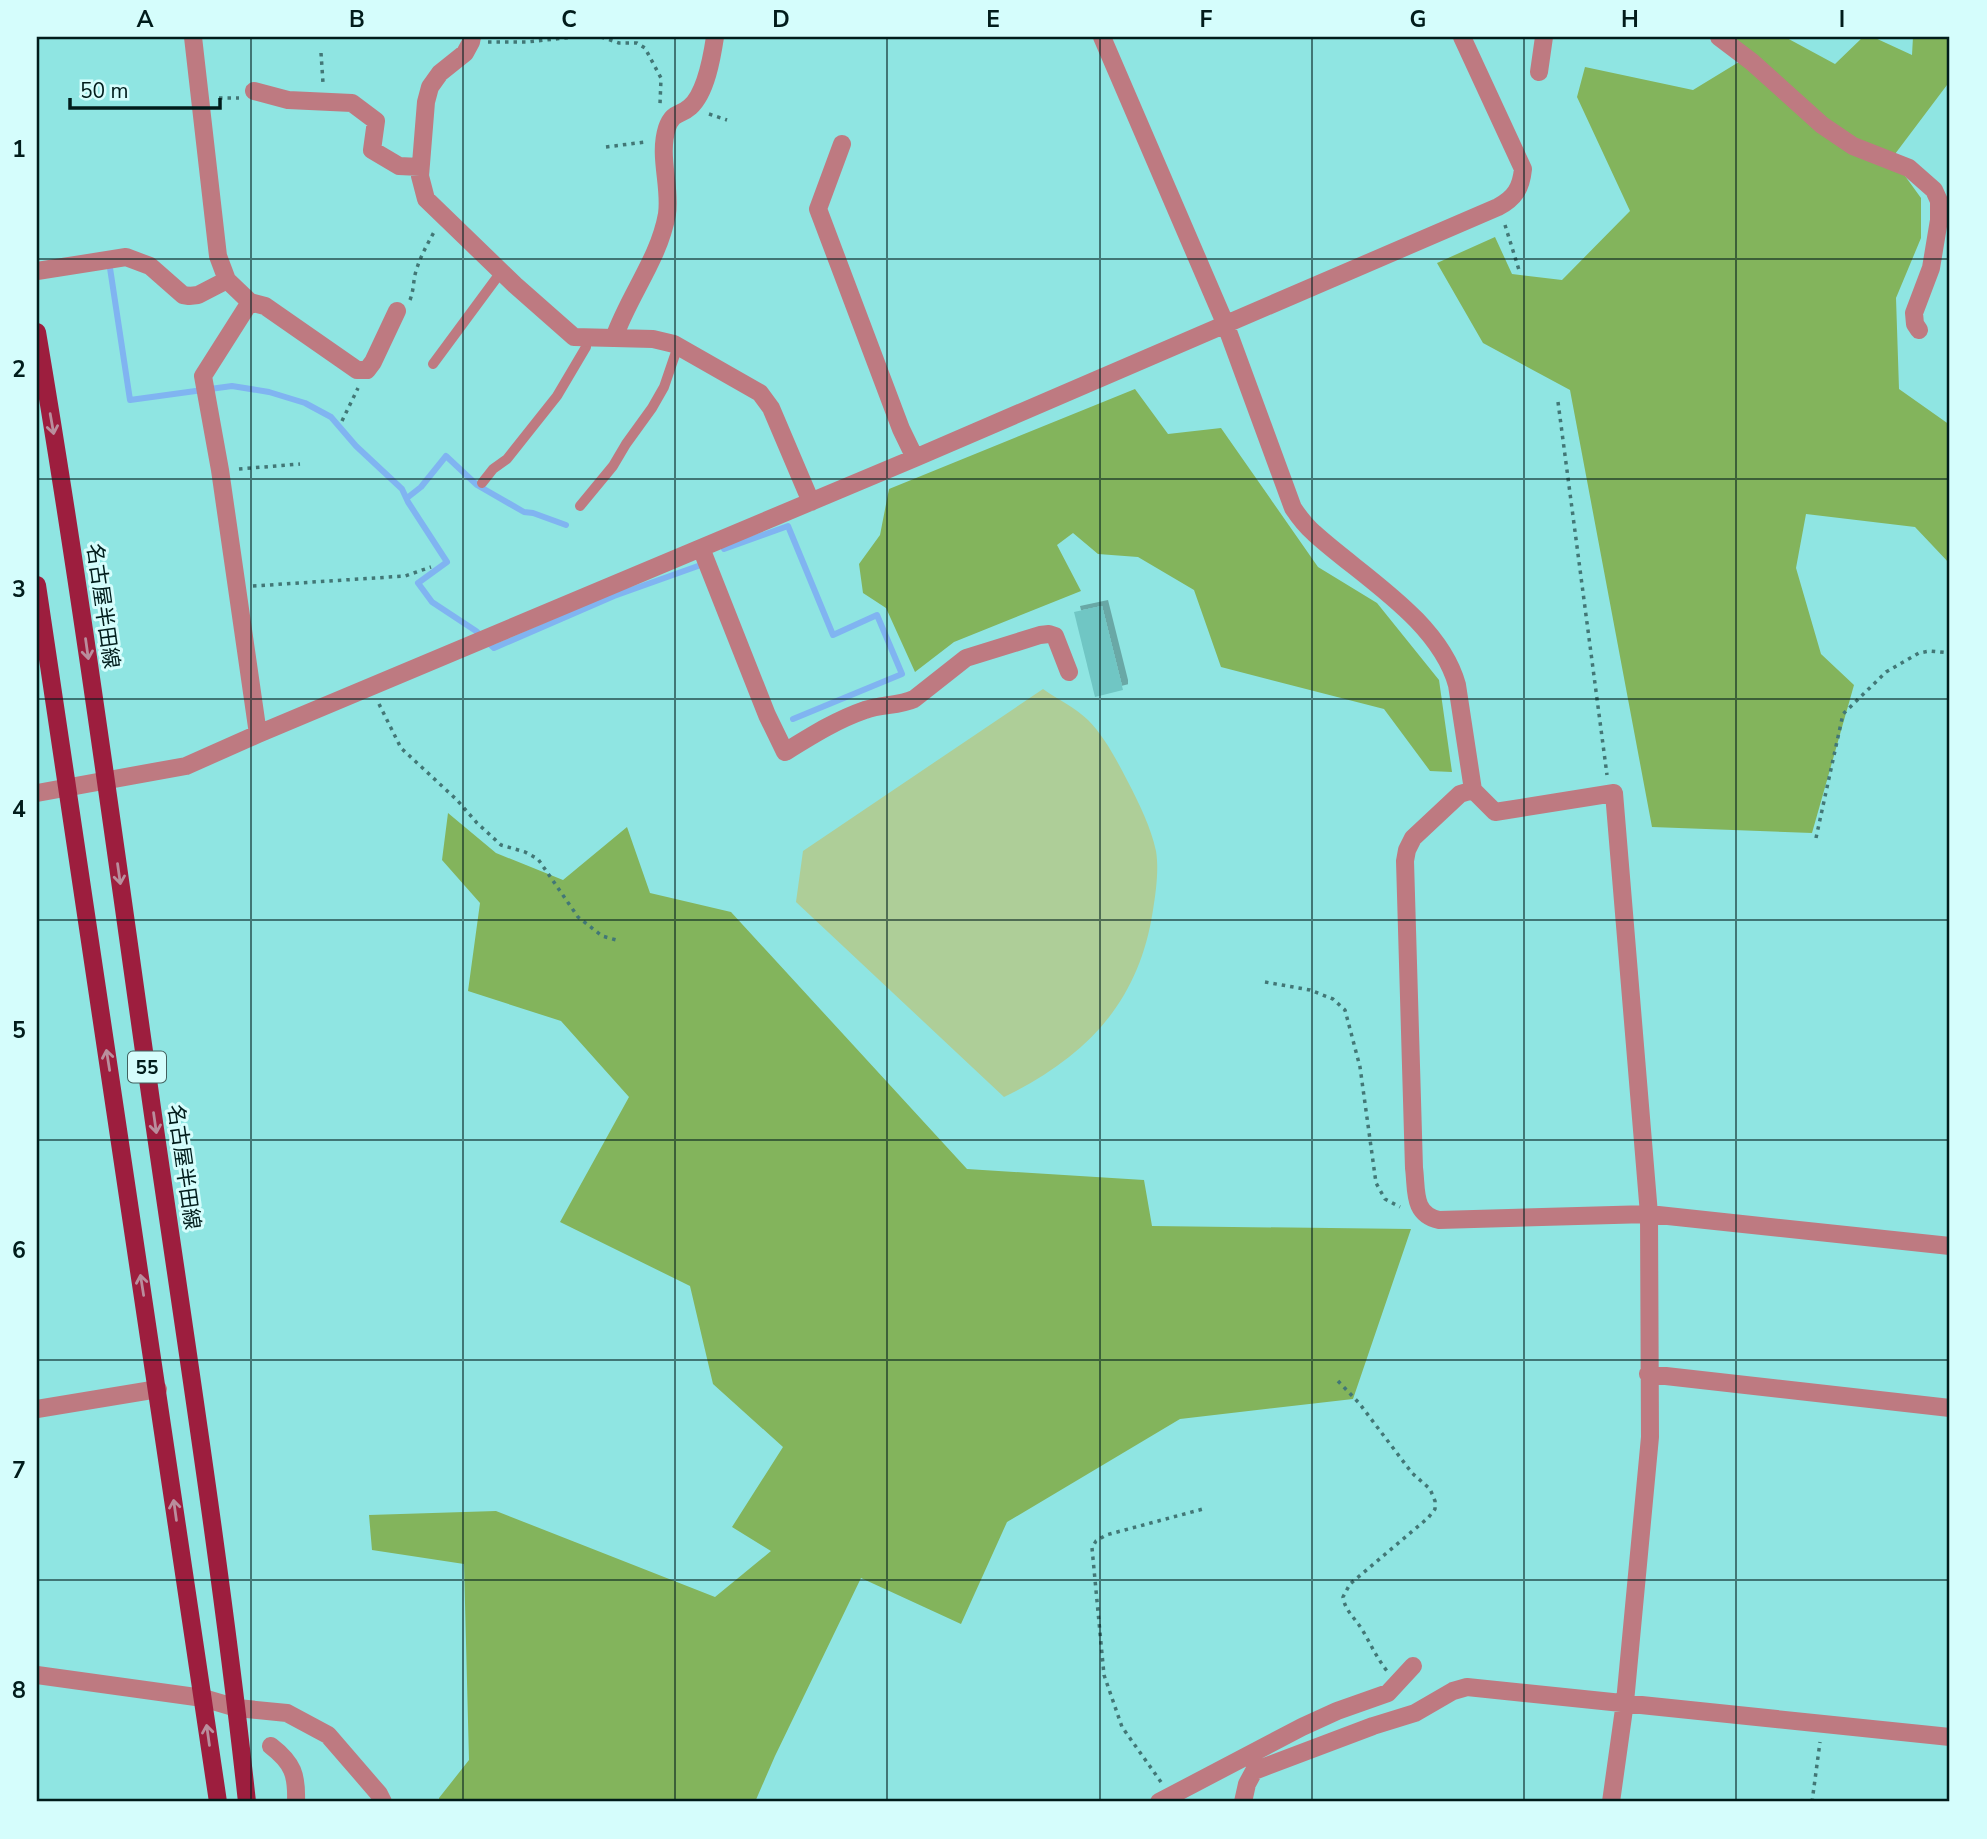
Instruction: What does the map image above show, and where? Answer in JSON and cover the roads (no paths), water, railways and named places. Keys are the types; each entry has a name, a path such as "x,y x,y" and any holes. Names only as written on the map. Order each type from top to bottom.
{"main road":[{"name":"名古屋半田線","path":"37,332 106,780 237,1708 247,1802"},
{"name":"55","path":"37,584 218,1802"}],"street":[{"path":"193,37 218,256 227,280 250,302 265,306 357,370 367,370 373,362 397,311"},
{"path":"614,338 663,233 668,193 666,134 676,113 690,107 708,76 715,37"},
{"path":"1101,37 1225,323 1293,509 1312,532 1391,595 1436,642 1453,670 1473,790 1495,812 1614,793 1649,1214 1650,1437 1625,1702 1611,1802"},
{"path":"37,793 186,766 915,458 1511,201 1518,191 1523,169 1462,37"},
{"path":"1539,72 1544,37"},
{"path":"1719,37 1752,62 1822,125 1853,146 1909,168 1934,190 1938,201 1939,220 1931,268 1914,313 1919,330"},
{"path":"472,40 465,52 439,74 430,87 426,102 420,176 426,199 501,272 574,337 653,340 678,346 760,393 771,408 811,502"},
{"path":"254,91 288,100 352,103 376,121 372,150 399,166 421,167"},
{"path":"842,145 818,209 901,429 915,458"},
{"path":"37,271 126,257 150,266 183,295 198,295 227,280"},
{"path":"250,302 203,376 220,470 258,734"},
{"path":"701,548 767,715 785,751 820,729 863,711 914,699 966,658 1040,635 1055,636 1069,672"},
{"path":"1473,790 1460,794 1413,838 1405,861 1414,1168 1419,1207 1428,1218 1439,1220 1649,1214 1950,1246"},
{"path":"1648,1374 1950,1408"},
{"path":"37,1409 158,1389"},
{"path":"1165,1799 1303,1727 1337,1711 1388,1693 1413,1665"},
{"path":"37,1675 203,1698 237,1708 287,1713 328,1735 383,1802"},
{"path":"1243,1802 1247,1784 1254,1771 1415,1713 1467,1687 1950,1737"},
{"path":"271,1746 285,1757 294,1773 297,1785 296,1802"}],"lane":[{"path":"433,364 501,272"},
{"path":"482,484 493,469 507,459 557,396 586,347 586,337"},
{"path":"580,506 613,466 652,408 664,387 678,346"}],"waterway":[{"path":"110,268 130,400 232,386 269,392 305,403 331,417 356,446 402,489 447,562 418,583 432,602 476,631 494,648 614,596 698,566"},
{"path":"407,498 421,487 446,456 477,485 524,512 566,525"},
{"path":"724,549 788,526 833,635 877,615 902,674 793,719"}]}
